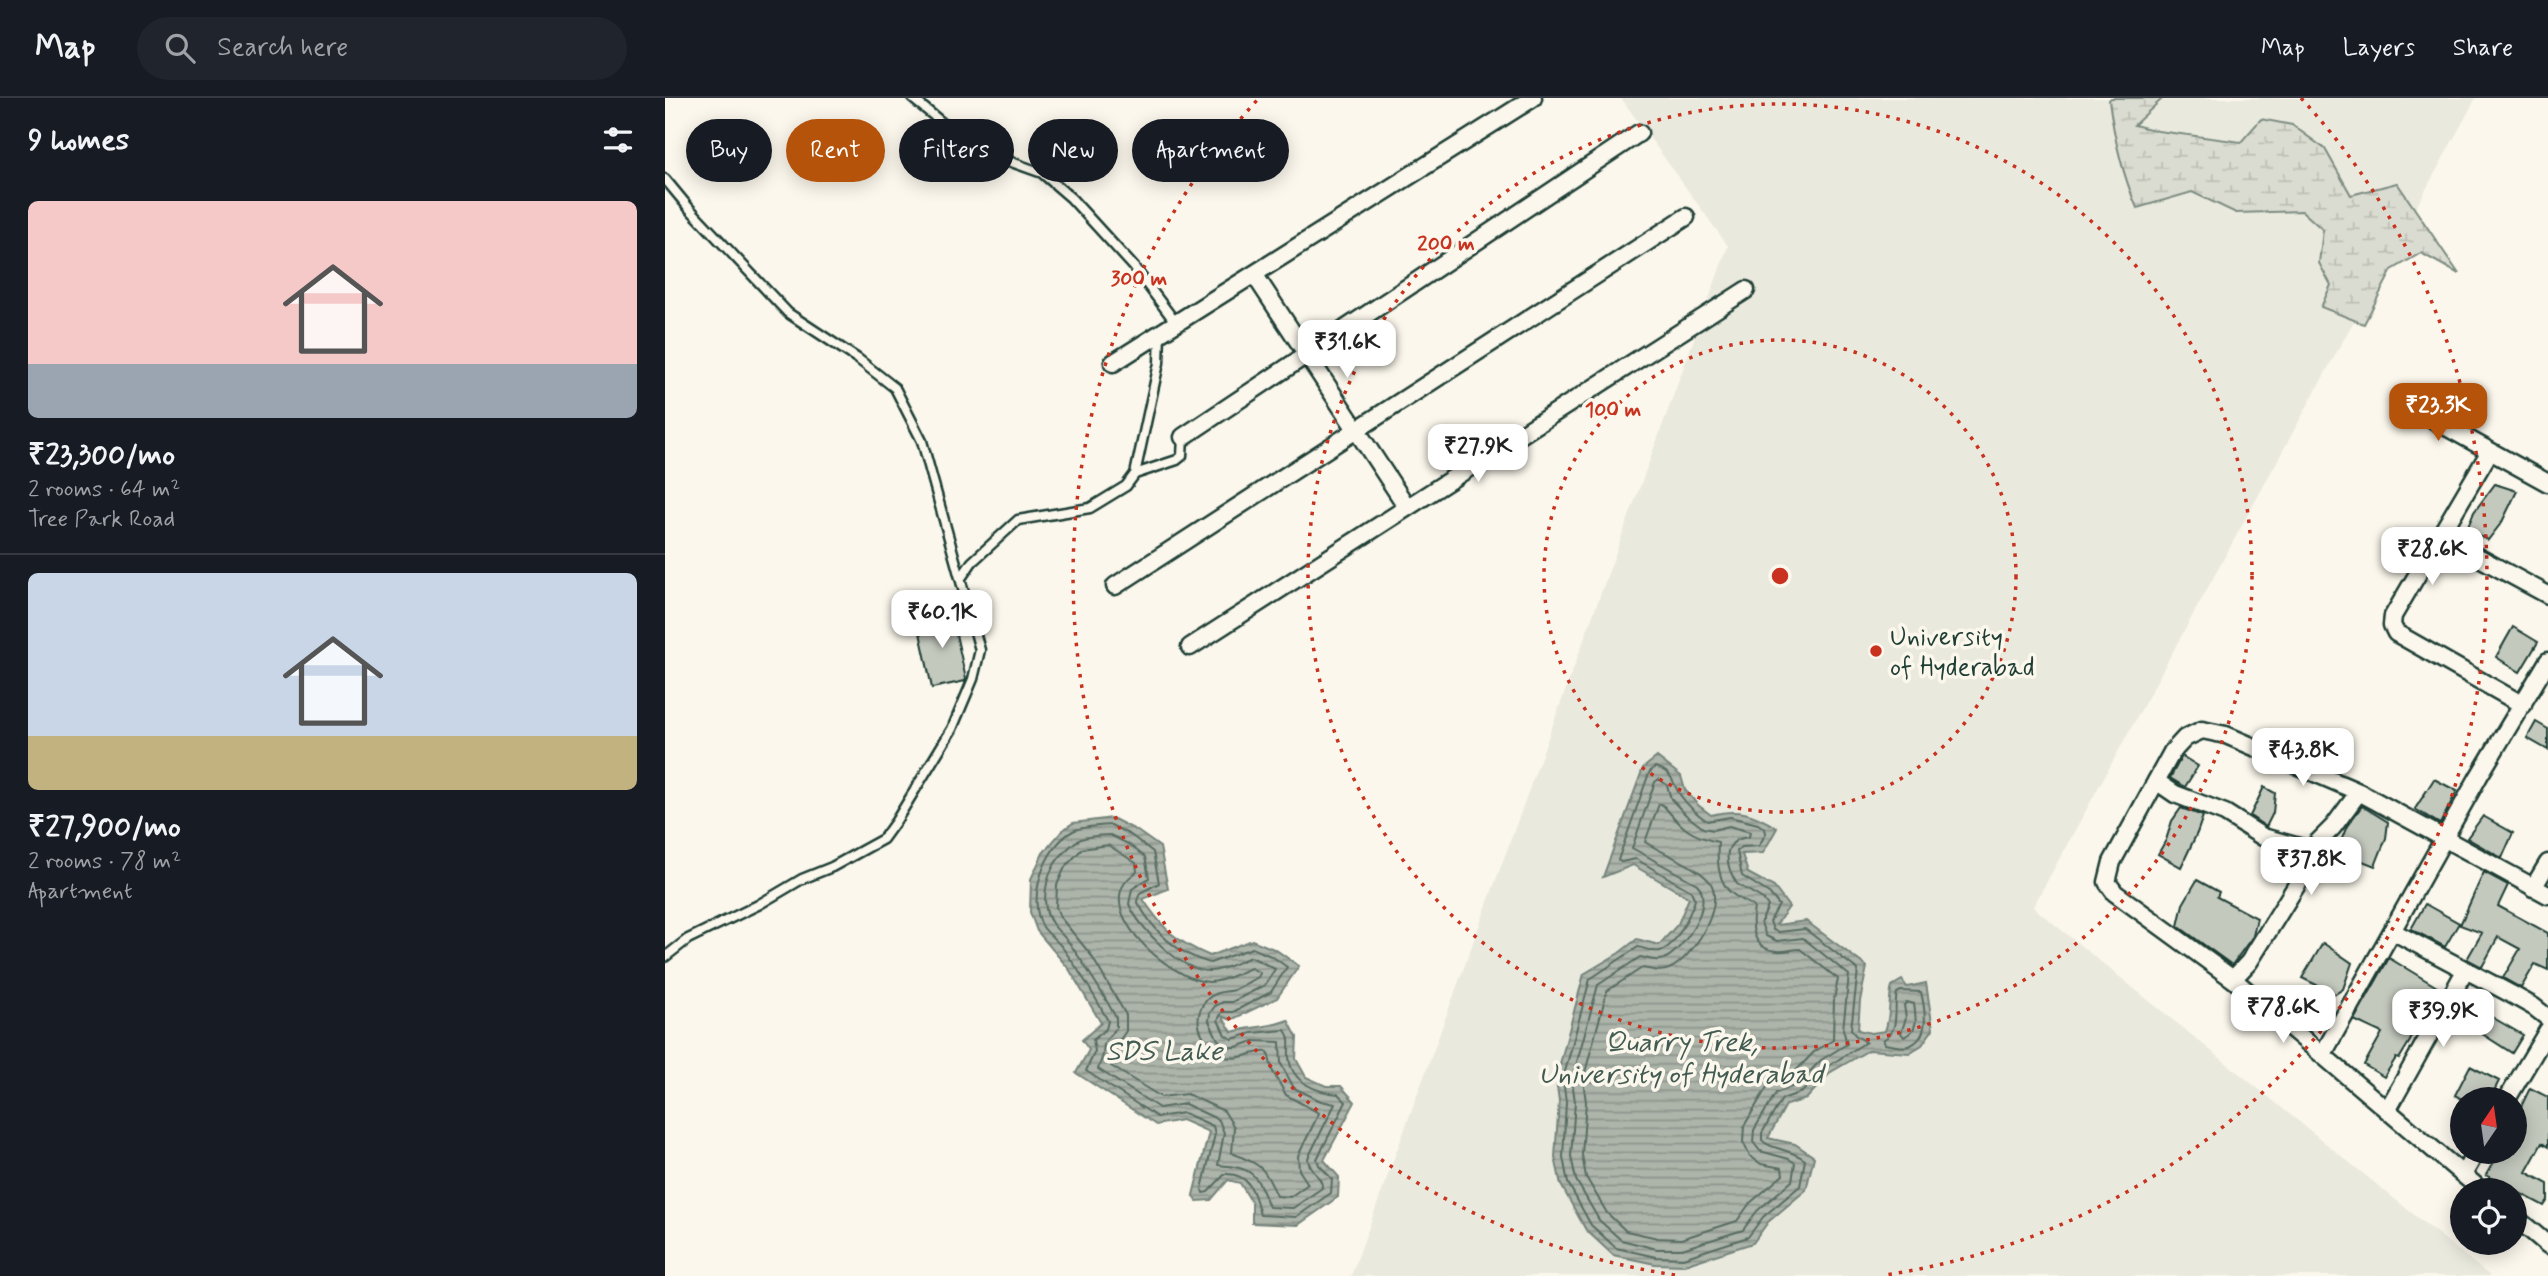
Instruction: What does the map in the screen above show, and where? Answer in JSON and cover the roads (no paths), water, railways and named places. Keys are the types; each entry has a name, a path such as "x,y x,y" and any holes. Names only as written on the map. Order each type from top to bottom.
{"street":[{"path":"1113,363 1533,98"},
{"path":"1183,437 1639,132"},
{"path":"1115,586 1686,217"},
{"path":"1254,274 1407,508"},
{"path":"1190,647 1746,290"},
{"path":"2403,402 2548,484"},
{"path":"2490,451 2393,616 2392,625 2396,633 2523,705"},
{"path":"2441,537 2548,595"},
{"path":"2323,1054 2394,932 2479,776 2548,661"},
{"path":"2467,1178 2233,979 2115,893 2107,882 2112,862 2172,752 2185,738 2202,730 2226,735 2359,792 2541,892 2548,863"},
{"path":"2156,781 2175,793 2225,813 2263,837 2311,849"},
{"path":"2233,979 2249,962 2298,883 2311,849 2333,827 2359,792"},
{"path":"2394,932 2523,1000 2548,1018"},
{"path":"2388,1109 2465,971"},
{"path":"2514,1087 2548,1030"},
{"path":"2463,1175 2469,1164"},
{"path":"2527,1226 2547,1242"}],"lane":[{"path":"912,98 963,139 989,154 1042,173 1071,198 1134,267 1176,323"},
{"path":"665,179 788,313 858,359 895,388 922,441 980,650 973,679 952,729 883,839 688,939 665,957"},
{"path":"961,578 972,562 1018,520 1090,509 1126,486 1135,474 1159,363 1160,333"},
{"path":"1135,474 1177,460 1182,456 1183,437"}],"water":[{"name":"Quarry Trek, University of Hyderabad","path":"1657,757 1681,776 1685,790 1711,815 1745,813 1777,828 1763,853 1742,854 1748,873 1774,887 1789,907 1776,925 1806,921 1867,967 1860,1001 1858,1030 1871,1033 1885,1031 1892,986 1902,980 1907,987 1926,983 1933,1029 1922,1045 1909,1053 1869,1050 1831,1072 1806,1099 1786,1105 1768,1138 1795,1144 1814,1157 1806,1190 1768,1222 1753,1243 1684,1265 1655,1264 1613,1255 1586,1230 1561,1185 1555,1157 1559,1101 1556,1079 1584,974 1637,939 1659,945 1678,924 1689,898 1633,865 1603,877 1643,768"},
{"name":"SDS Lake","path":"1112,818 1136,830 1160,847 1168,889 1143,899 1171,933 1210,956 1252,940 1276,950 1299,966 1277,998 1231,1020 1222,1016 1232,1032 1288,1020 1297,1037 1296,1059 1306,1077 1326,1086 1341,1086 1355,1102 1324,1160 1339,1177 1338,1197 1298,1225 1252,1223 1252,1203 1240,1183 1228,1180 1211,1200 1197,1201 1193,1195 1209,1132 1182,1120 1156,1125 1076,1073 1089,1050 1082,1040 1101,1023 1069,969 1037,931 1030,912 1031,879 1043,853 1063,830 1073,823"}],"place":[{"name":"University of Hyderabad","path":"1876,651"}]}
